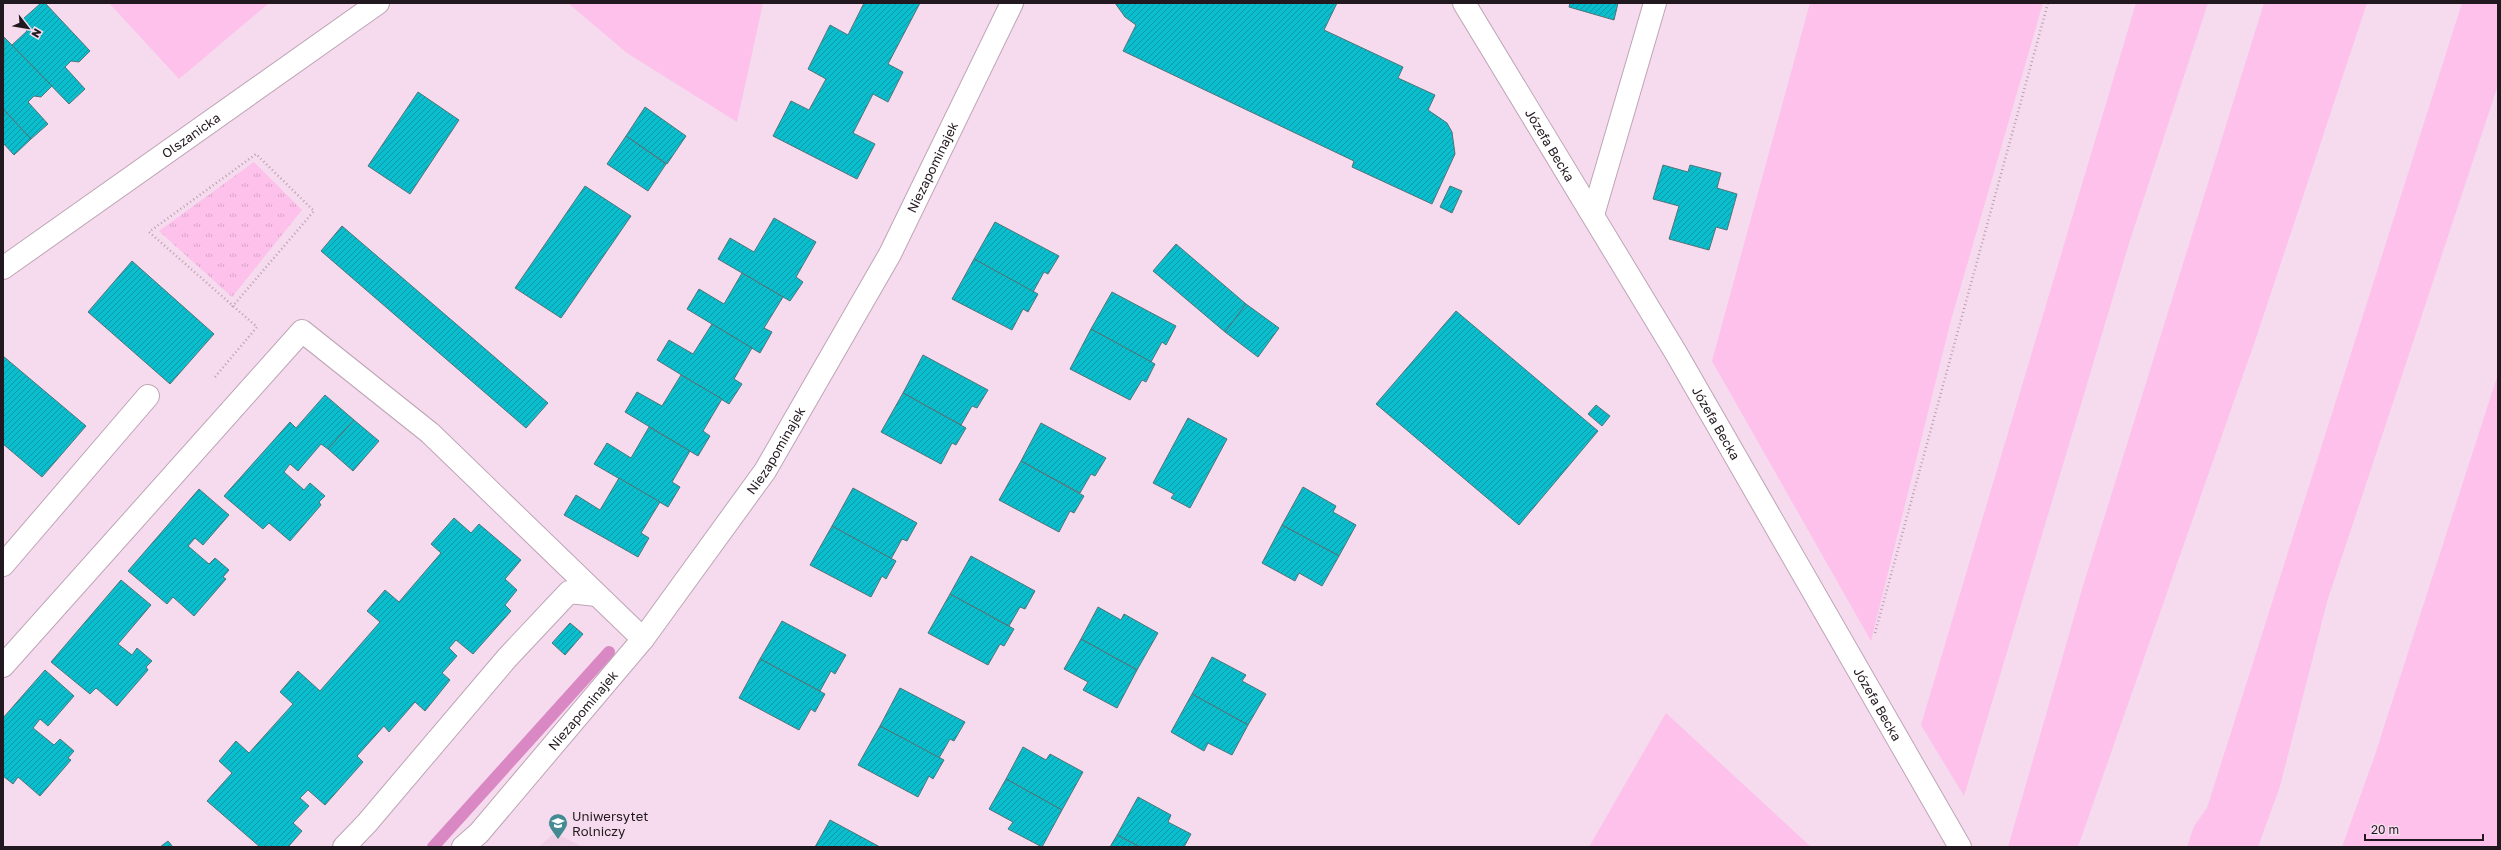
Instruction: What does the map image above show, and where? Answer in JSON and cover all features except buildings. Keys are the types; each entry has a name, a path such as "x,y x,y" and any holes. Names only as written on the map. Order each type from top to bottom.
{"street":[{"name":"Olszanicka","path":"3,268 378,3"},
{"name":"Niezapominajek","path":"463,847 479,833 643,639 765,471 890,254 1012,3"},
{"name":"Józefa Becka","path":"1464,3 1676,353 1960,847"},
{"path":"1593,215 1655,3"},
{"path":"3,666 302,331 430,433 643,639"},
{"path":"3,565 148,396"},
{"path":"344,847 367,823 507,658 569,592 597,595"}],"path":[{"path":"1863,677 2048,3"},
{"path":"212,380 257,326 232,307 148,232 256,154 314,211 232,307"}],"shaded area":[{"name":"Uniwersytet Rolniczy","path":"555,833 583,847 538,847"}],"green space":[{"path":"109,3 269,3 179,79"},
{"path":"568,3 763,3 737,122 627,53"},
{"path":"1810,3 2043,3 1951,320 1871,641 1712,361"},
{"path":"2136,3 2208,3 2130,240 1964,796 1921,725"},
{"path":"2264,3 2367,3 2256,338 2078,847 2008,847 2083,586"},
{"path":"2462,3 2498,3 2498,85 2327,602 2280,786 2258,847 2187,847 2194,826 2207,808"},
{"path":"254,162 302,210 232,297 159,231"},
{"path":"2498,374 2498,847 2342,847 2374,758"},
{"path":"1666,713 1811,847 1589,847"}],"waterway":[{"path":"433,847 609,652"}],"place":[{"name":"Uniwersytet Rolniczy","path":"558,840"}]}
